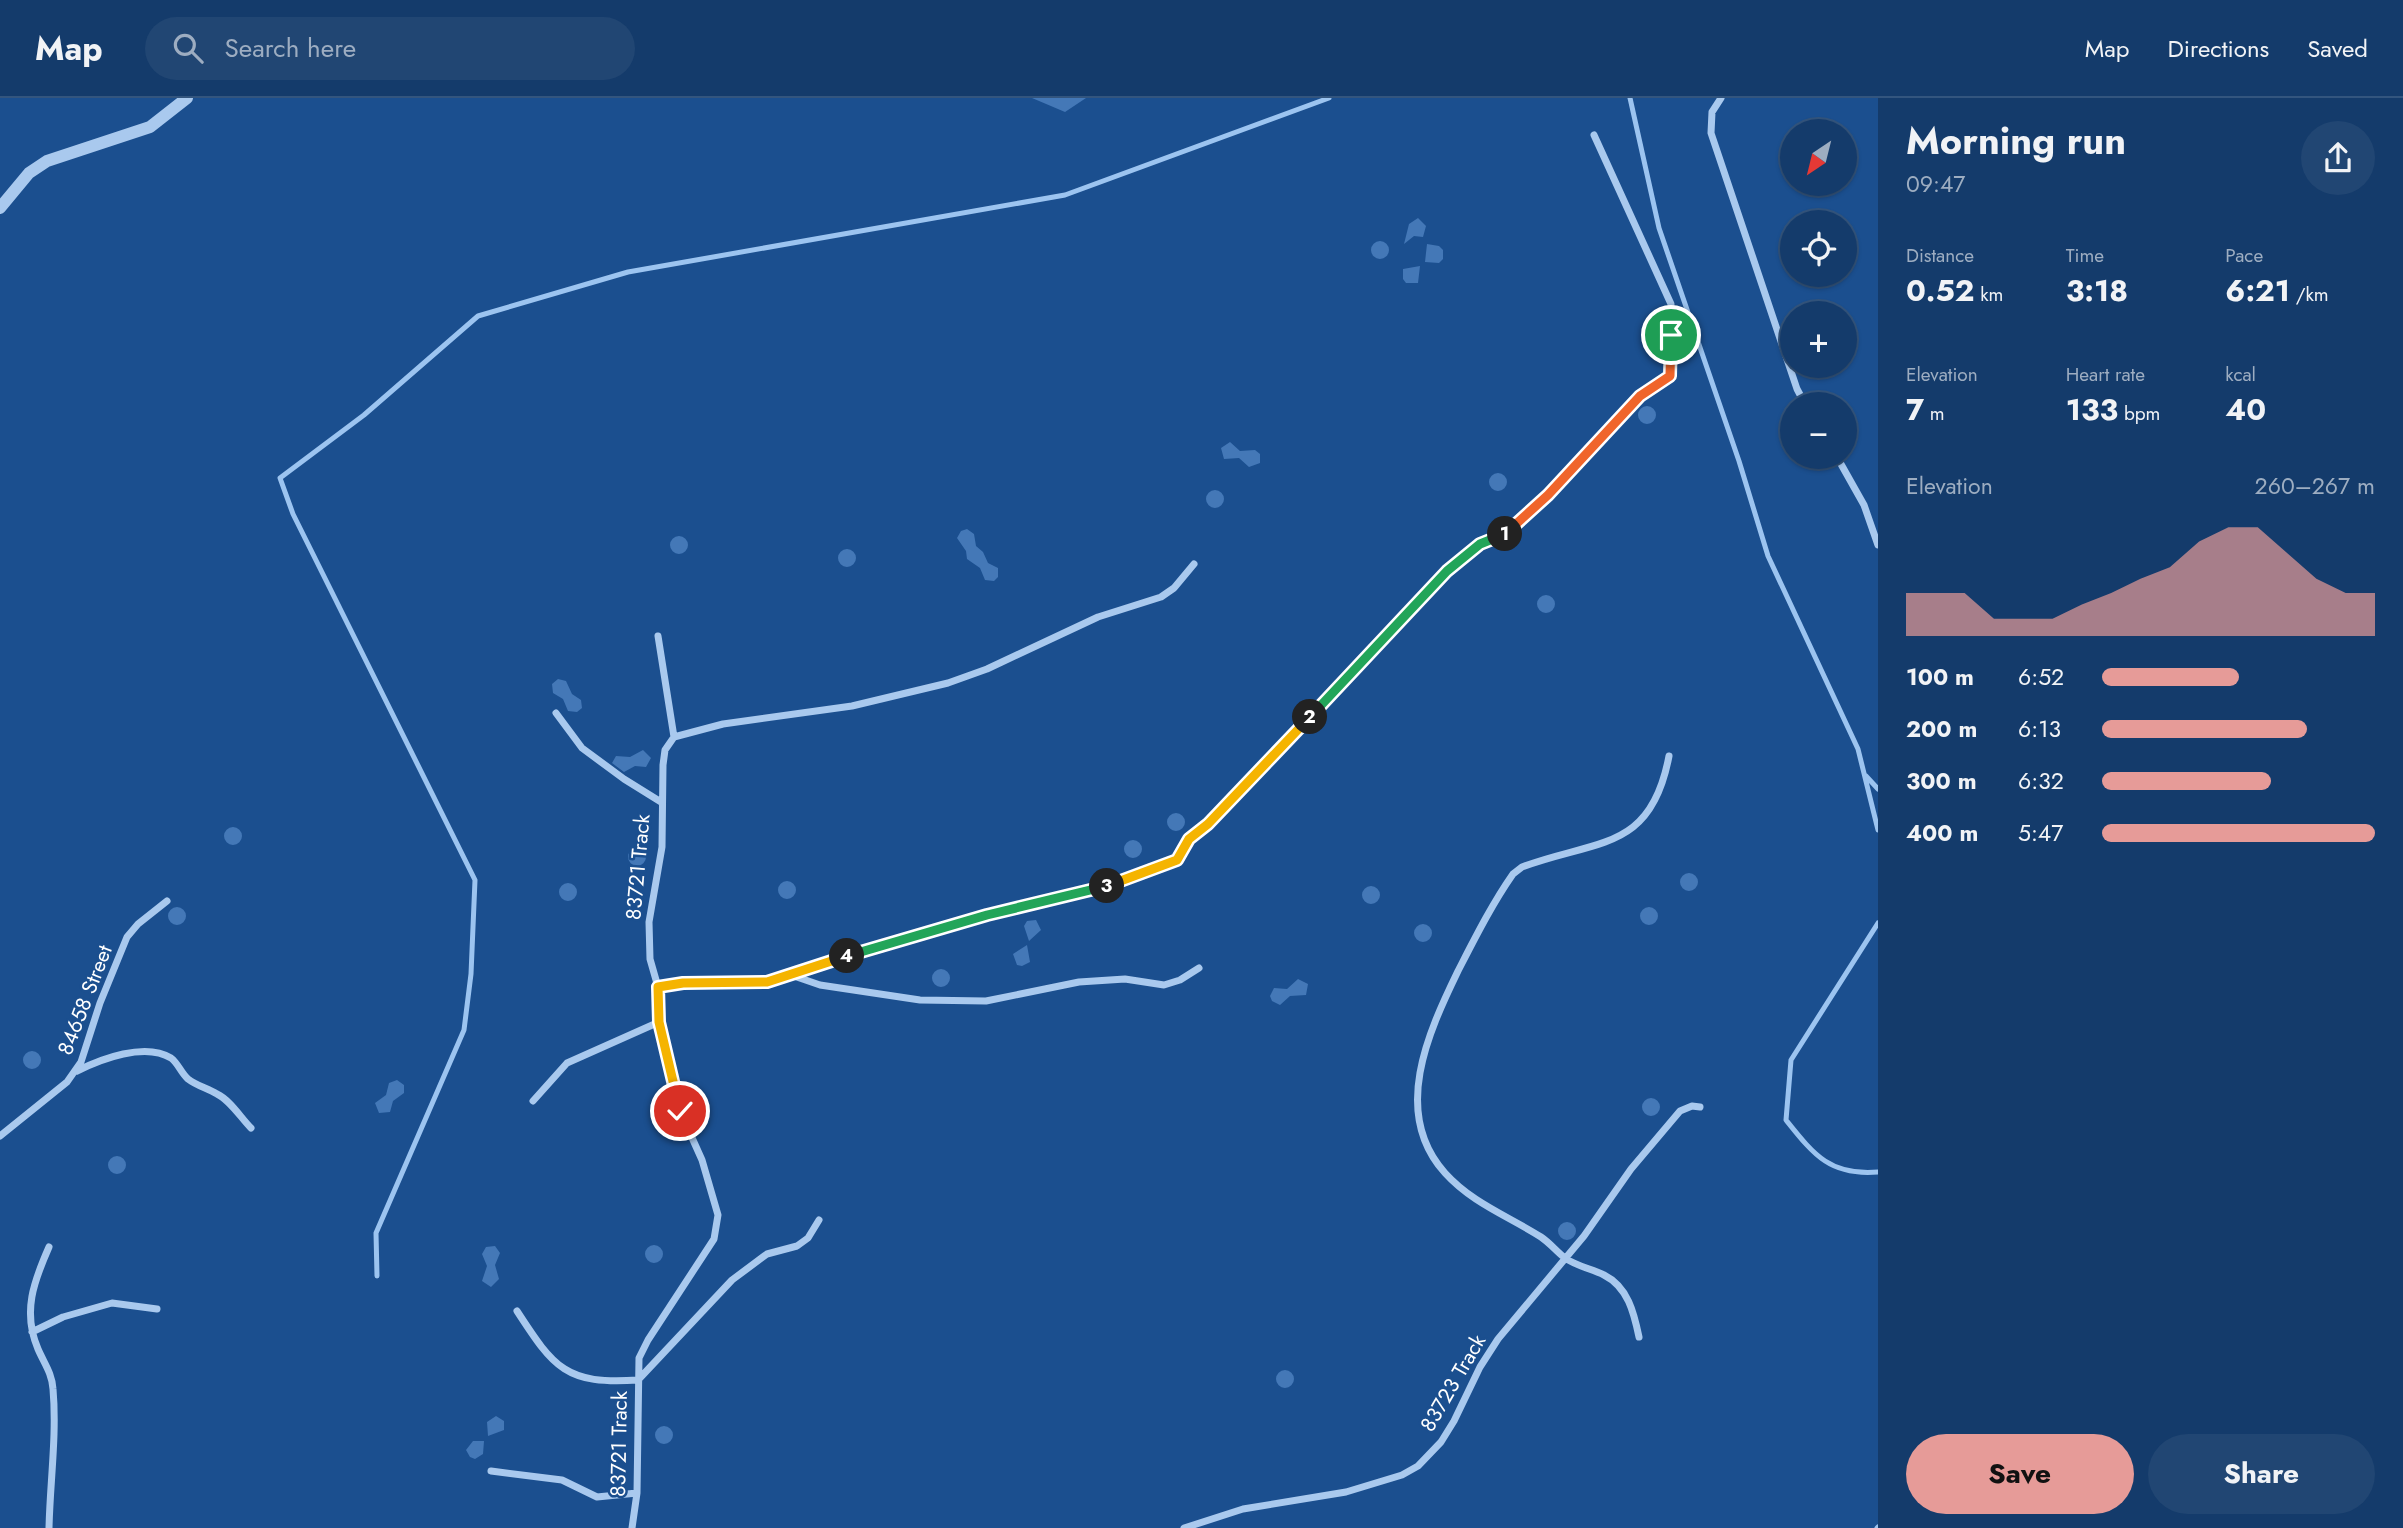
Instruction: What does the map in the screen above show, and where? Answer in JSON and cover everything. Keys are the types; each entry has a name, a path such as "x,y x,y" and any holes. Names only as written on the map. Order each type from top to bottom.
{"street":[{"path":"0,208 29,173 47,161 150,127 187,98"},
{"path":"1721,98 1712,112 1709,123 1711,133 1799,392"},
{"path":"658,987 683,983 767,982 987,915 1098,889 1177,860 1189,839 1208,824 1447,571 1480,544 1511,531 1640,396 1670,376 1671,304 1594,135"},
{"path":"1843,469 1868,517 1878,545"},
{"path":"1868,517 1878,513"},
{"path":"658,636 674,737 723,724 852,706 948,683 987,669 1098,617 1161,597 1174,588 1194,564"},
{"path":"556,713 582,748 661,802"},
{"name":"83721 Track","path":"632,1528 637,1493 639,1358 714,1239 718,1215 702,1160 680,1111 659,1022 658,987 650,959 649,922 662,847 661,802 665,750 674,737"},
{"path":"1639,1337 1630,1302 1612,1280 1566,1259 1542,1238 1496,1214 1445,1174 1427,1151 1416,1104 1420,1068 1429,1036 1447,995 1513,874 1534,862 1611,841 1632,830 1654,806 1664,781 1669,757"},
{"name":"84658 Street","path":"0,1136 68,1082 76,1071 127,937 138,924 167,901"},
{"path":"790,975 820,985 882,995 920,1000 986,1001 1079,982 1125,979 1164,985 1180,980 1199,968"},
{"path":"533,1101 567,1063 659,1022"},
{"path":"76,1071 100,1059 121,1054 153,1052 172,1058 194,1083 219,1094 251,1128"},
{"name":"83723 Track","path":"1184,1528 1242,1509 1346,1492 1402,1475 1418,1466 1441,1442 1480,1367 1498,1339 1566,1259 1631,1169 1676,1115 1685,1108 1700,1107"},
{"path":"517,1311 546,1356 556,1364 581,1376 604,1382 638,1380 732,1280 767,1254 797,1246 808,1238 819,1220"},
{"path":"49,1247 34,1282 30,1302 32,1332 50,1373 53,1387 55,1419 49,1528"},
{"path":"32,1332 63,1317 112,1303 157,1309"},
{"path":"491,1471 562,1480 597,1497 637,1493"}],"building":[{"path":"1032,98 1086,98 1065,112"},
{"path":"1418,218 1426,226 1423,237 1414,236 1404,244 1409,224"},
{"path":"1380,241 1386,244 1389,250 1386,256 1380,259 1374,256 1371,250 1374,244"},
{"path":"1427,244 1439,246 1443,250 1443,259 1439,263 1425,262"},
{"path":"1420,266 1418,283 1406,283 1403,269"},
{"path":"1647,406 1653,409 1656,415 1653,421 1647,424 1641,421 1638,415 1641,409"},
{"path":"1230,442 1240,451 1255,450 1260,454 1260,463 1249,467 1239,458 1224,459 1221,448"},
{"path":"1498,473 1504,476 1507,482 1504,488 1498,491 1492,488 1489,482 1492,476"},
{"path":"1215,490 1221,493 1224,499 1221,505 1215,508 1209,505 1206,499 1209,493"},
{"path":"967,529 974,534 976,546 983,552 988,563 998,568 998,577 994,581 985,580 980,568 967,559 966,551 957,538 961,531"},
{"path":"679,536 685,539 688,545 685,551 679,554 673,551 670,545 673,539"},
{"path":"847,549 853,552 856,558 853,564 847,567 841,564 838,558 841,552"},
{"path":"1546,595 1552,598 1555,604 1552,610 1546,613 1540,610 1537,604 1540,598"},
{"path":"558,679 566,681 572,694 581,700 582,708 577,712 568,711 563,699 553,693 552,684"},
{"path":"643,750 651,758 646,767 635,766 624,772 612,763 616,756 630,757"},
{"path":"1176,813 1182,816 1185,822 1182,828 1176,831 1170,828 1167,822 1170,816"},
{"path":"233,827 239,830 242,836 239,842 233,845 227,842 224,836 227,830"},
{"path":"1133,840 1139,843 1142,849 1139,855 1133,858 1127,855 1124,849 1127,843"},
{"path":"637,848 643,851 646,857 643,863 637,866 631,863 628,857 631,851"},
{"path":"1689,873 1695,876 1698,882 1695,888 1689,891 1683,888 1680,882 1683,876"},
{"path":"787,881 793,884 796,890 793,896 787,899 781,896 778,890 781,884"},
{"path":"568,883 574,886 577,892 574,898 568,901 562,898 559,892 562,886"},
{"path":"1371,886 1377,889 1380,895 1377,901 1371,904 1365,901 1362,895 1365,889"},
{"path":"177,907 183,910 186,916 183,922 177,925 171,922 168,916 171,910"},
{"path":"1649,907 1655,910 1658,916 1655,922 1649,925 1643,922 1640,916 1643,910"},
{"path":"1036,920 1041,930 1029,941 1024,926 1027,921"},
{"path":"1423,924 1429,927 1432,933 1429,939 1423,942 1417,939 1414,933 1417,927"},
{"path":"1027,945 1030,962 1017,965 1013,954"},
{"path":"941,969 947,972 950,978 947,984 941,987 935,984 932,978 935,972"},
{"path":"1298,979 1308,984 1306,995 1290,996 1280,1005 1272,1001 1270,996 1274,988 1287,989"},
{"path":"32,1051 38,1054 41,1060 38,1066 32,1069 26,1066 23,1060 26,1054"},
{"path":"397,1080 404,1085 404,1093 393,1101 390,1112 379,1113 375,1103 386,1095 389,1083"},
{"path":"1651,1098 1657,1101 1660,1107 1657,1113 1651,1116 1645,1113 1642,1107 1645,1101"},
{"path":"117,1156 123,1159 126,1165 123,1171 117,1174 111,1171 108,1165 111,1159"},
{"path":"1567,1222 1573,1225 1576,1231 1573,1237 1567,1240 1561,1237 1558,1231 1561,1225"},
{"path":"654,1245 660,1248 663,1254 660,1260 654,1263 648,1260 645,1254 648,1248"},
{"path":"495,1246 500,1253 495,1265 499,1279 491,1287 482,1281 487,1266 482,1254 486,1247"},
{"path":"1285,1370 1291,1373 1294,1379 1291,1385 1285,1388 1279,1385 1276,1379 1279,1373"},
{"path":"496,1416 504,1421 504,1430 488,1436 487,1422"},
{"path":"664,1426 670,1429 673,1435 670,1441 664,1444 658,1441 655,1435 658,1429"},
{"path":"473,1441 484,1441 483,1454 475,1459 470,1457 466,1450"}],"waterway":[{"path":"377,1276 376,1233 464,1030 471,974 475,880 293,514 280,478 364,415 478,316 628,272 1065,195 1329,98"},
{"path":"1630,98 1659,228 1739,461 1768,556 1858,749 1878,830"},
{"path":"1866,776 1878,789"},
{"path":"1878,923 1791,1060 1786,1120 1815,1153 1835,1167 1878,1172"}],"route":[{"path":"680,1111 659,1022 658,987 683,983 767,982 987,915 1098,889 1177,860 1189,839 1208,824 1447,571 1480,544 1511,531 1640,396 1670,376 1671,335"}]}
